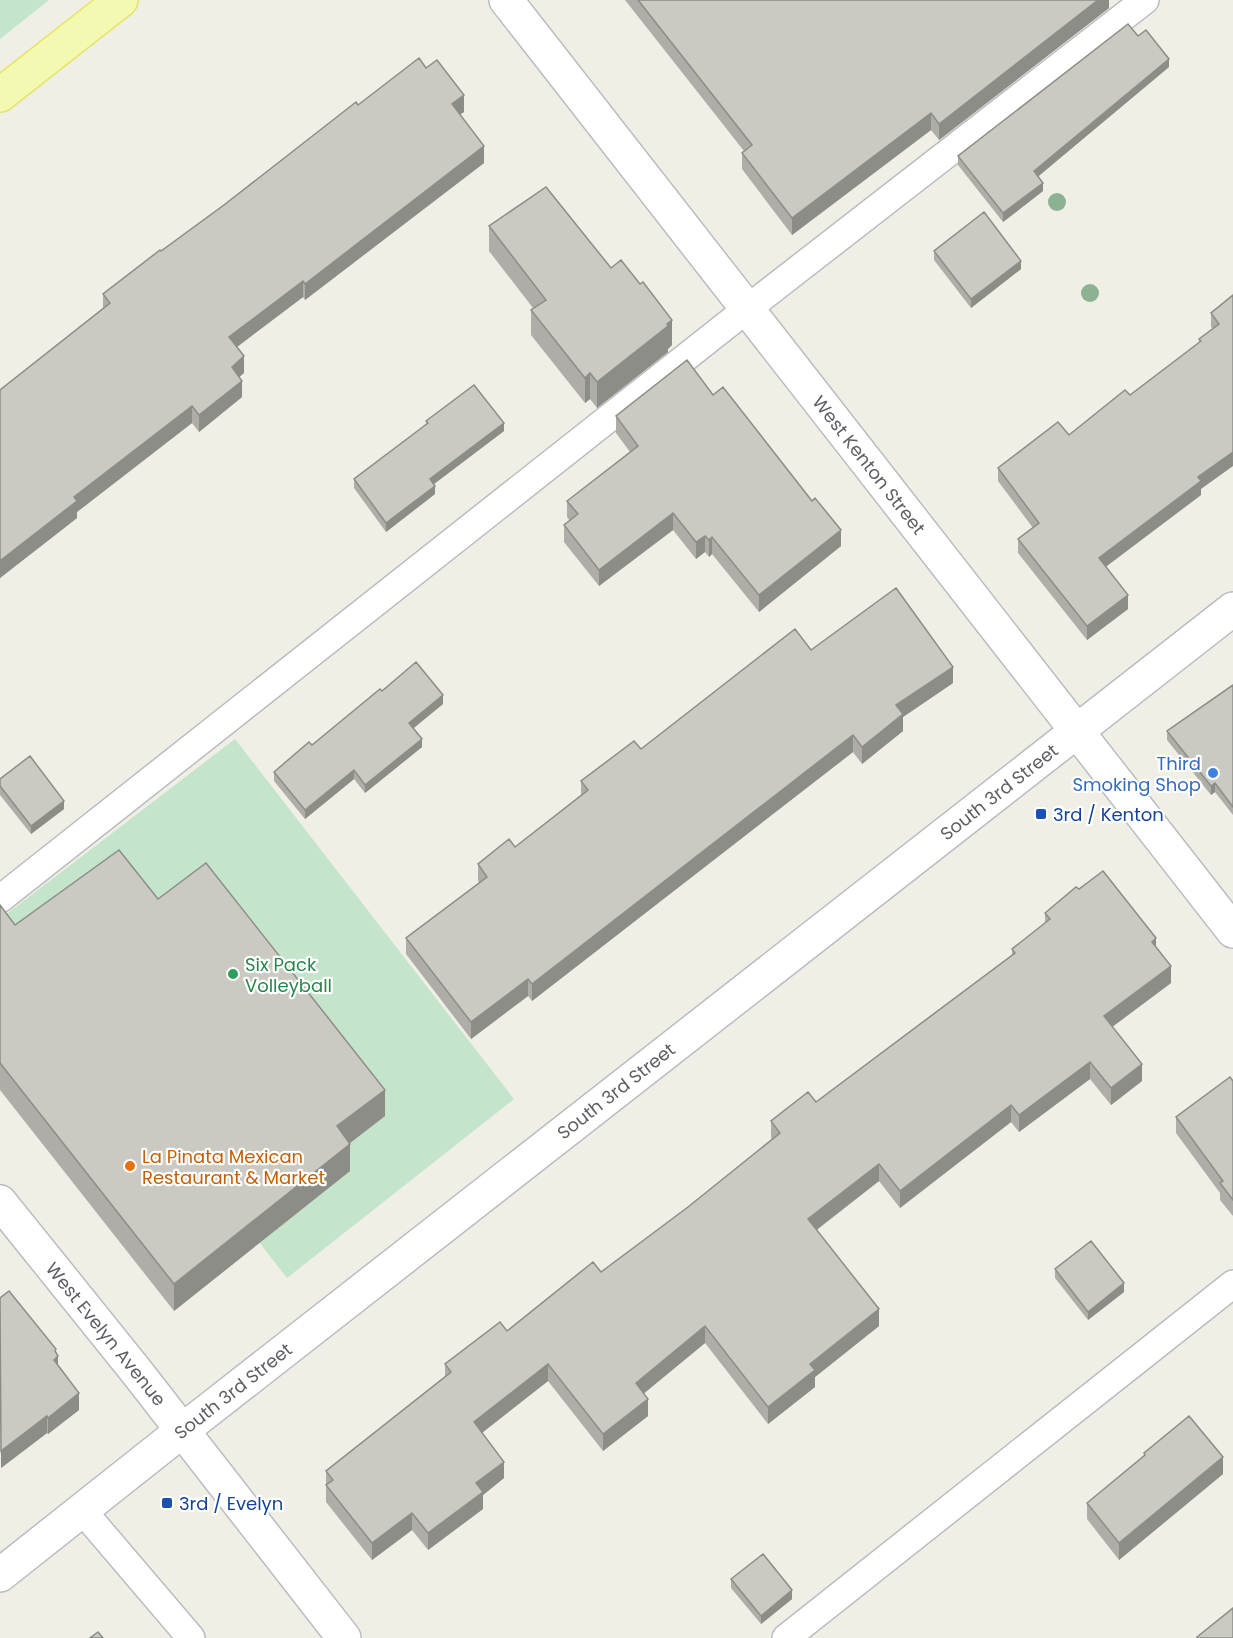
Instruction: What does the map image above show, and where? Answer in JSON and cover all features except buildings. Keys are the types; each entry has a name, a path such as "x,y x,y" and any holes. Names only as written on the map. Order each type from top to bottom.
{"main road":[{"path":"0,95 121,0"}],"street":[{"name":"West Kenton Street","path":"506,0 1233,931"},
{"name":"South 3rd Street","path":"0,1575 1233,609"},
{"name":"West Evelyn Avenue","path":"0,1202 183,1430 344,1638"}],"lane":[{"path":"0,899 747,309 1145,0"},
{"path":"786,1638 1233,1284"},
{"path":"82,1510 191,1638"}],"green space":[{"path":"0,0 49,0 0,39"},
{"name":"Six Pack Volleyball","path":"235,739 514,1099 287,1278 4,916"}],"place":[{"name":"Third Smoking Shop","path":"1213,773"},
{"name":"3rd / Kenton","path":"1041,814"},
{"name":"Six Pack Volleyball","path":"233,974"},
{"name":"La Pinata Mexican Restaurant & Market","path":"130,1166"},
{"name":"3rd / Evelyn","path":"167,1503"}]}
